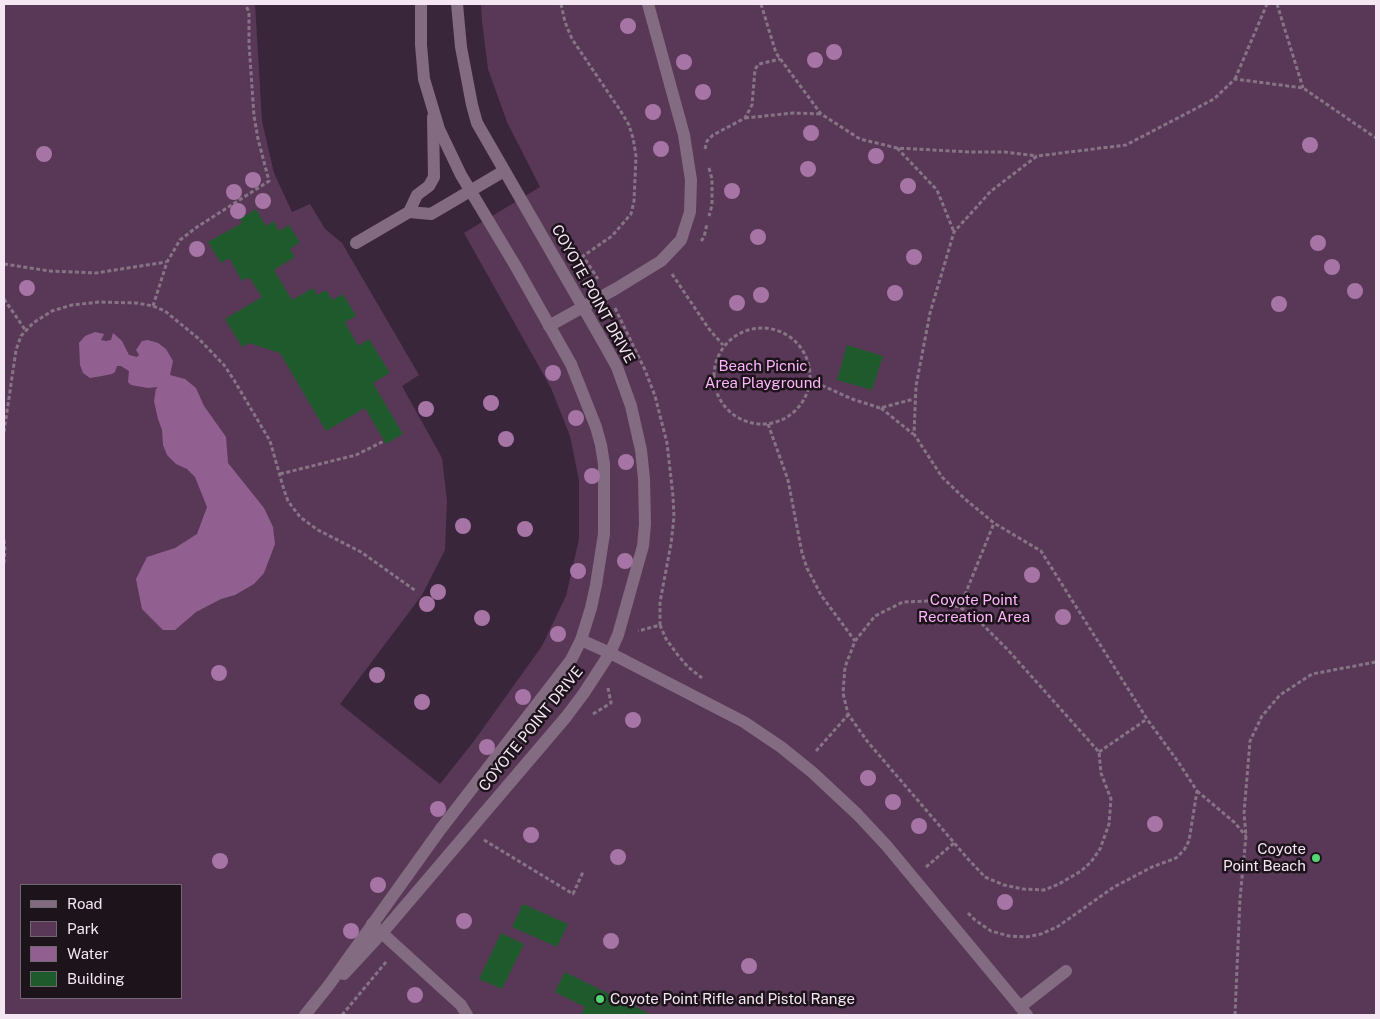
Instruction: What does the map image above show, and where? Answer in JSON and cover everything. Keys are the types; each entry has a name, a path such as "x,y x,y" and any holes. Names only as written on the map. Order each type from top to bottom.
{"street":[{"name":"COYOTE POINT DRIVE","path":"304,1015 329,985 440,830 571,660 581,640 596,586 604,534 604,464 601,445 588,406 571,364 446,144 433,112 424,78 421,4"},
{"name":"COYOTE POINT DRIVE","path":"329,985 347,972 382,933 566,717 598,673 610,653 625,613 643,546 645,524 644,479 641,450 631,406 616,367 481,132 472,105 462,47 458,4"},
{"path":"550,326 661,261 681,240 690,212 691,180 684,135 648,4"},
{"path":"356,243 409,212 417,195 429,186 434,177 435,168 433,112"},
{"path":"409,212 431,214 504,171"},
{"path":"581,640 744,722 804,765 857,814 913,877 1023,1011 1066,971"},
{"path":"372,924 461,1005 468,1015"}],"path":[{"path":"153,306 167,262 174,249 187,234 269,181 254,116 248,44 249,12 245,4"},
{"path":"561,4 565,22 572,39 628,125 633,138 636,156 634,201 630,214 612,236 583,256 596,275"},
{"path":"761,4 776,53 821,114 860,139 898,148 1005,152 1037,156 1126,145 1214,99 1235,79 1267,4"},
{"path":"1277,4 1303,88"},
{"path":"1235,79 1303,88 1376,138"},
{"path":"745,118 793,113 821,114"},
{"path":"898,148 937,190 954,232"},
{"path":"914,434 914,399 930,312 954,232 991,191 1037,156"},
{"path":"4,264 50,271 96,273 167,262"},
{"path":"671,274 723,345"},
{"path":"4,299 26,331"},
{"path":"4,432 13,362 18,342 33,323 52,311 72,305 98,302 136,303 153,306 165,312 199,339 234,380 270,441 288,501 300,517 318,530 361,552 416,591"},
{"path":"764,327 780,330 793,338 803,350 809,364 810,380 806,396 797,409 784,419 768,424 752,424 736,417 724,407 716,392 713,376 715,360 723,345 735,335 749,328 764,327"},
{"path":"810,380 852,399 880,408 914,434 942,477 965,499 994,523 1041,550 1147,719 1197,791 1234,822 1246,836"},
{"path":"880,408 914,399"},
{"path":"768,424 788,480 802,553 807,568 821,595 855,641"},
{"path":"280,474 356,456 384,441"},
{"path":"960,607 994,523"},
{"path":"4,540 4,564"},
{"path":"929,601 960,607 980,622 1008,650 1099,752 1100,773 1111,799 1109,824 1100,849 1091,862 1081,872 1044,890 1023,889 1004,885 985,877 867,741 848,714 843,693 845,667 855,641 875,616 904,602 929,601"},
{"path":"1235,1015 1240,899 1246,836 1244,813 1250,742 1262,716 1280,695 1312,674 1376,662"},
{"path":"804,765 848,714"},
{"path":"1099,752 1147,719"},
{"path":"964,909 975,920 991,931 1009,936 1026,937 1041,934 1057,927 1114,887 1152,867 1176,858 1184,850 1188,841 1197,791"},
{"path":"483,840 573,894 583,872"},
{"path":"913,877 954,843"},
{"path":"928,865 934,872"}],"green space":[{"name":"Coyote Point Recreation Area","path":"4,4 255,4 262,121 274,173 292,212 310,204 325,229 342,243 419,375 402,386 442,458 447,501 445,550 422,595 340,704 440,784 474,741 542,646 566,596 579,539 579,480 570,436 551,388 464,233 540,187 507,122 488,69 481,4 1376,4 1376,1015 4,1015"}],"water":[{"path":"95,332 104,334 101,340 106,341 111,340 113,333 122,341 129,355 137,357 139,355 136,350 142,341 148,340 158,343 166,349 173,361 170,375 185,379 196,388 204,406 226,437 228,463 264,508 273,527 275,544 264,573 254,584 235,595 221,599 196,612 175,630 163,630 142,609 136,579 147,557 175,548 197,534 207,507 195,477 187,469 176,464 167,455 163,445 162,430 154,401 158,387 148,388 131,385 128,382 129,371 121,366 117,366 112,374 102,376 90,378 83,373 80,365 79,343 85,336"}],"building":[{"path":"256,209 266,226 274,221 279,231 289,225 300,242 290,249 295,257 274,270 292,300 313,288 317,295 326,290 332,300 343,294 356,316 345,322 358,346 369,339 390,373 373,383 403,434 386,444 365,408 326,431 280,353 249,343 242,347 225,319 262,297 249,277 242,281 229,258 221,263 208,242 242,223 240,219"},
{"path":"847,345 883,356 872,390 837,380"},
{"path":"523,904 568,924 557,947 512,927"},
{"path":"501,933 524,944 502,989 479,979"},
{"name":"Coyote Point Rifle and Pistol Range","path":"565,972 652,1015 581,1015 585,1007 555,992"}],"place":[{"name":"Coyote Point Beach","path":"1316,858"},
{"name":"Coyote Point Rifle and Pistol Range","path":"600,999"}],"park label":[{"name":"Beach Picnic Area Playground","path":"763,374"}]}
